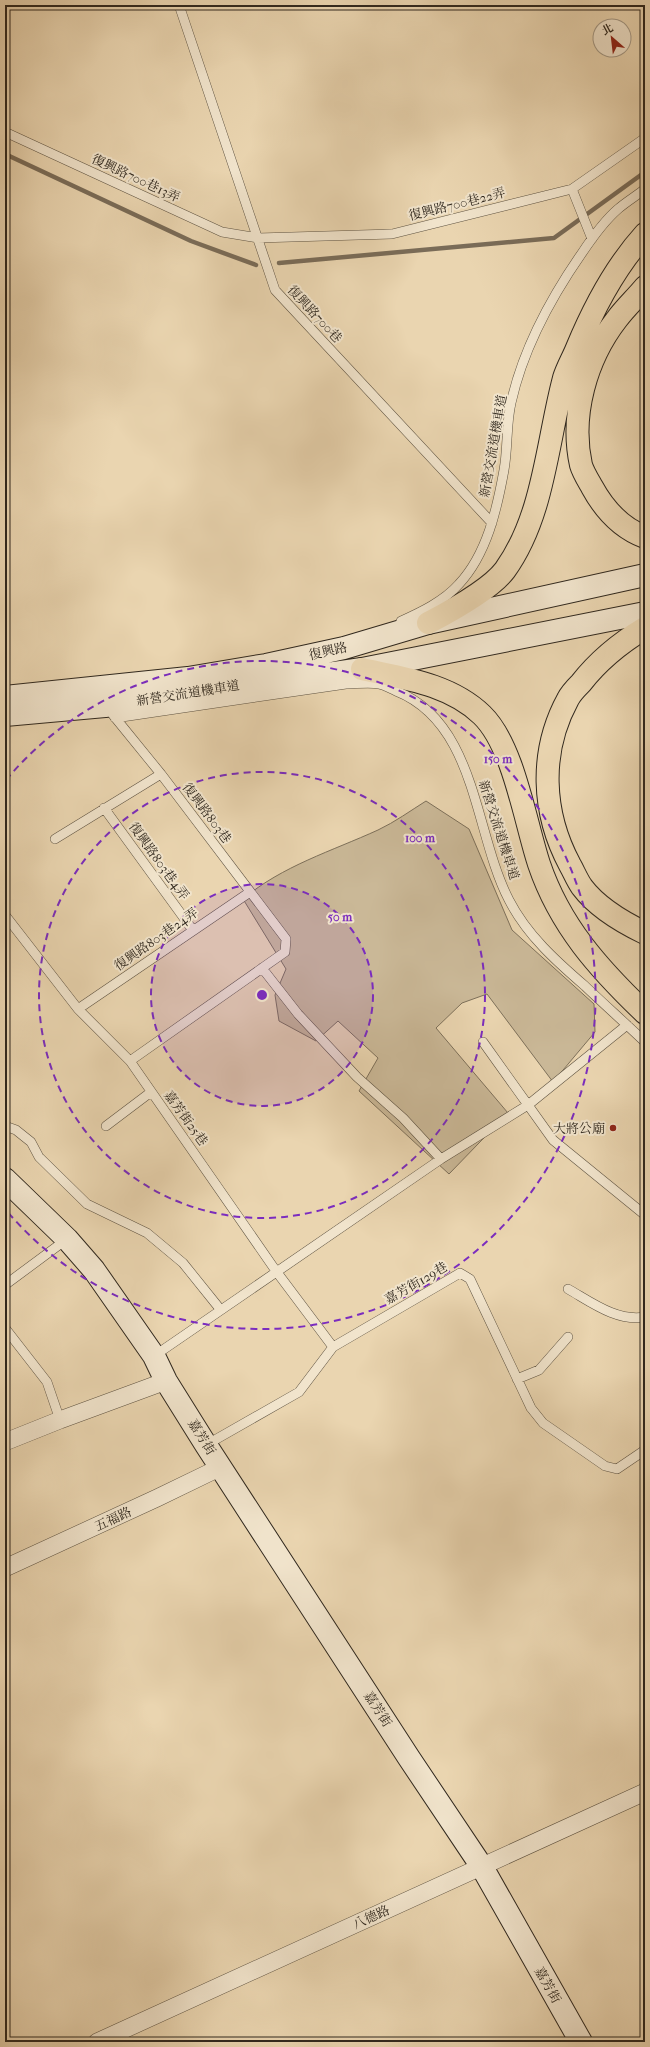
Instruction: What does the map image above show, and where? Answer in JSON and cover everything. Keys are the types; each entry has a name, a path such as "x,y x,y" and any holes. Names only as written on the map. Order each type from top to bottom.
{"highway":[{"path":"428,623 452,611 478,593 504,571 524,538 538,496 565,377 586,325 612,278 645,234"},
{"path":"645,287 616,320 594,357 582,390 577,429 581,466 601,505 631,532 645,538"},
{"path":"645,628 620,642 592,669 568,698 554,731 546,767 548,796 553,824 563,853 582,886 601,907 627,925 645,933"},
{"path":"362,669 429,685 455,696 482,715 500,741 512,769 539,864 562,917 590,957 645,1013"}],"main road":[{"name":"復興路","path":"5,697 188,678 266,665 344,648 428,623 645,575"},
{"name":"復興路","path":"5,715 110,712 362,669 645,613"},
{"name":"嘉芳街","path":"5,1179 67,1239 94,1270 154,1356 166,1381 220,1467 409,1758 482,1867 581,2042"}],"street":[{"path":"5,1442 166,1381"},
{"name":"五福路","path":"5,1568 158,1498 220,1467"},
{"name":"八德路","path":"97,2042 645,1792"}],"lane":[{"name":"復興路700巷","path":"179,5 276,290 492,523"},
{"name":"復興路700巷13弄","path":"5,132 222,232 258,238"},
{"name":"復興路700巷22弄","path":"258,238 392,234 572,190 645,138"},
{"name":"新營交流道機車道","path":"344,648 425,610 459,584 482,551 492,523 504,470 511,404 525,356 542,319 569,272 592,239 618,209 645,189"},
{"path":"572,190 592,239"},
{"name":"新營交流道機車道","path":"110,712 346,684 379,684 405,694 425,707 443,729 460,757 474,793 495,867 509,901 524,924 546,952 627,1024 645,1042"},
{"name":"復興路803巷","path":"110,712 161,774 286,939 284,952 262,968"},
{"path":"55,839 161,774"},
{"name":"復興路803巷4弄","path":"104,808 192,929"},
{"name":"復興路803巷24弄","path":"78,1009 192,929 250,892"},
{"name":"嘉芳街25巷","path":"5,916 78,1009 130,1061 223,1192 276,1270 333,1347"},
{"path":"130,1061 262,968 298,1014 357,1077 403,1118 441,1159"},
{"path":"154,1356 276,1270 353,1221 441,1159 528,1105 627,1024"},
{"path":"483,1042 554,1140 645,1215"},
{"path":"106,1126 151,1092"},
{"path":"5,1126 16,1130 30,1142 38,1157 87,1204 148,1234 183,1263 220,1309"},
{"path":"5,1284 67,1239"},
{"name":"嘉芳街129巷","path":"206,1445 299,1392 333,1347 460,1273 470,1279 531,1408 543,1423 605,1466 617,1470 645,1450"},
{"path":"568,1289 608,1312 637,1319 645,1317"},
{"path":"5,1328 47,1382 60,1420"},
{"path":"518,1379 539,1370 568,1337"}],"shaded area":[{"path":"426,801 469,829 512,930 594,1004 595,1032 553,1082 487,994 462,1003 436,1028 508,1113 449,1174 359,1091 378,1058 338,1021 316,1041 279,1021 275,995 286,969 243,899 274,877 308,860 378,830"}],"waterway":[{"path":"5,154 191,241 256,265"},
{"path":"279,263 554,238 645,172"}],"place":[{"name":"大將公廟","path":"613,1128"}]}
